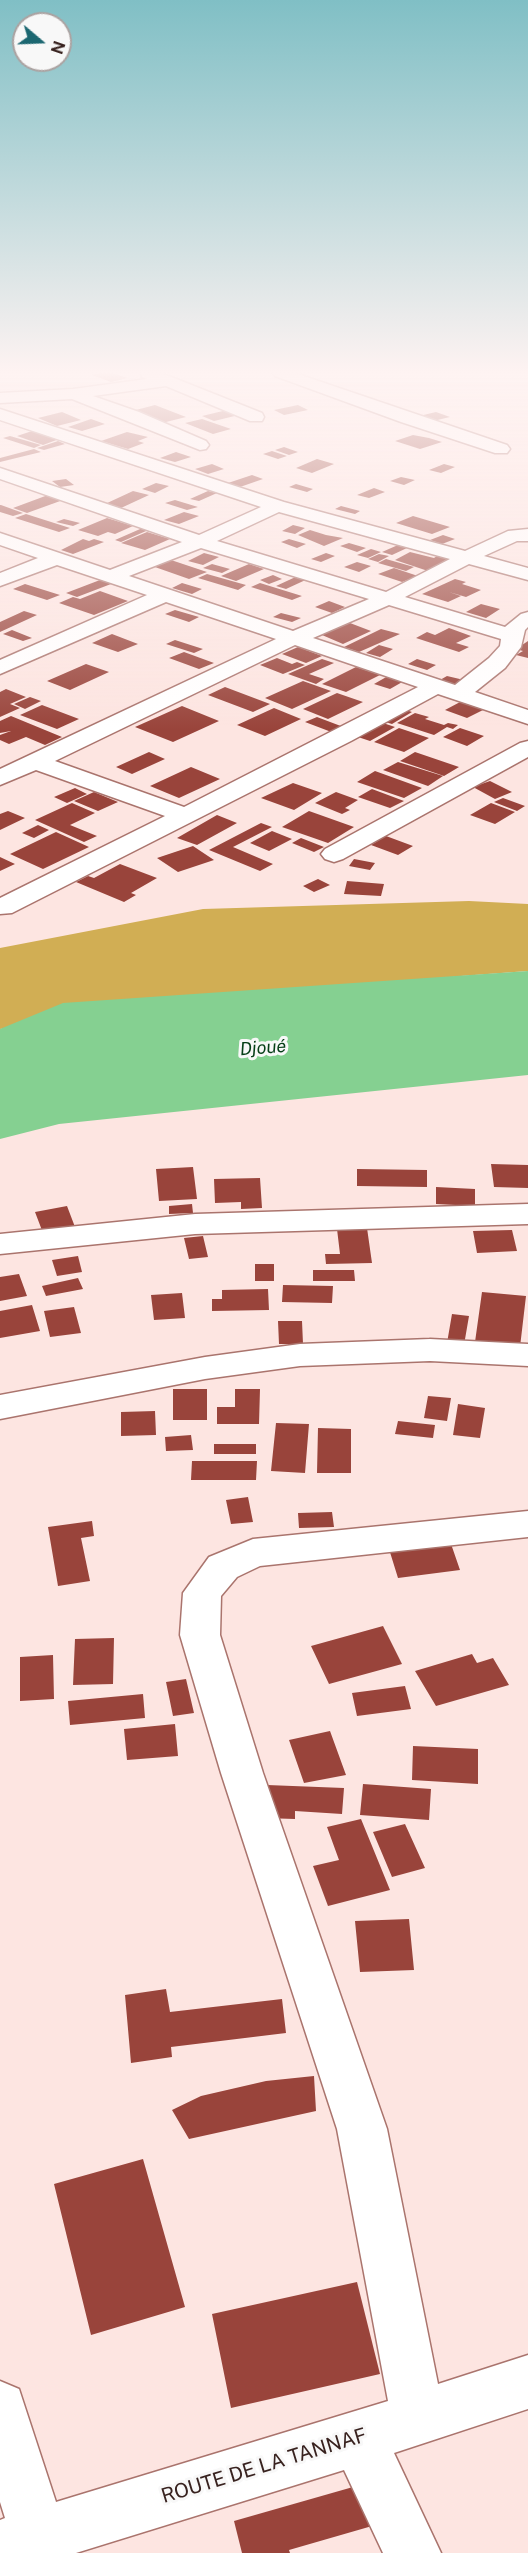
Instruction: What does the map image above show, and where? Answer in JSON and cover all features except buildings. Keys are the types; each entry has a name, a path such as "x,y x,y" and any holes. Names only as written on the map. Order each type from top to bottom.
{"street":[{"path":"55,492 200,542 512,636"},
{"path":"235,492 277,506 528,574"},
{"path":"111,576 200,542 277,506"},
{"path":"0,778 292,639 389,598 507,538 528,535"},
{"path":"0,539 528,717"},
{"path":"0,580 57,558"},
{"path":"0,668 167,594"},
{"path":"458,694 497,663 510,646 515,627 528,618"},
{"path":"3,907 434,687"},
{"path":"334,854 528,748"},
{"path":"34,761 184,815"},
{"path":"0,1244 195,1224 528,1214"},
{"path":"0,1407 205,1368 300,1355 430,1350 528,1355"},
{"path":"418,2418 362,2129 242,1773 200,1635 202,1593 223,1567 253,1553 528,1524"},
{"name":"ROUTE DE LA TANNAF","path":"26,2545 528,2382"},
{"path":"0,2408 26,2545"},
{"path":"358,2438 412,2553"}],"shaded area":[{"path":"469,901 528,904 528,971 461,976 0,1029 0,948 203,909"}],"water":[{"name":"Djoué","path":"528,971 528,1075 59,1124 0,1139 0,1029 63,1003"}]}
